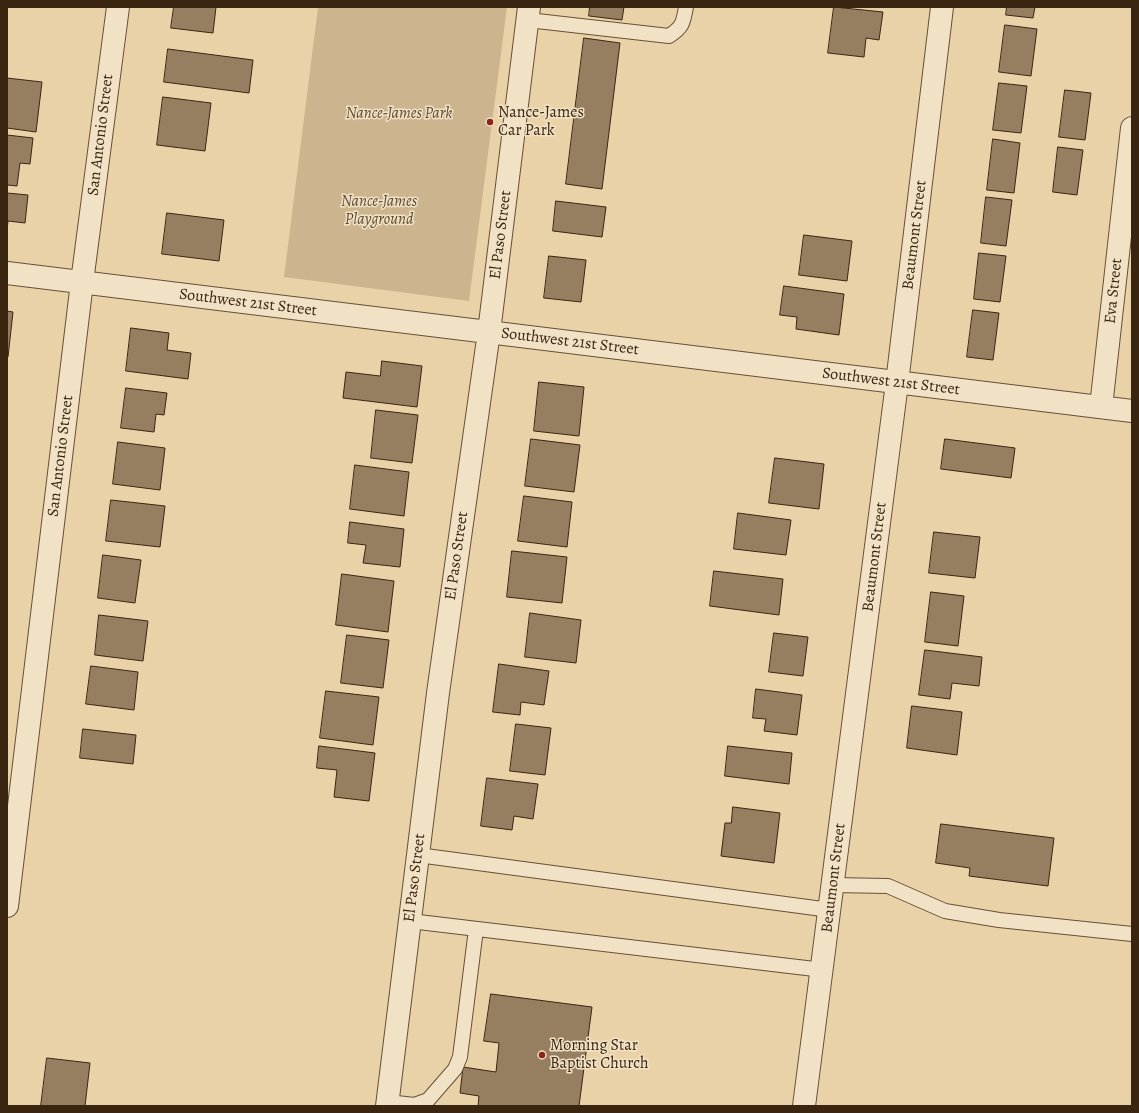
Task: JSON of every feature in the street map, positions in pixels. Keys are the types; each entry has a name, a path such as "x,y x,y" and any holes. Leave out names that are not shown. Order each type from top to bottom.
{"street":[{"name":"San Antonio Street","path":"7,906 82,282 118,7"},
{"name":"Beaumont Street","path":"804,1106 823,970 897,382 942,7"},
{"name":"El Paso Street","path":"388,1104 438,693 489,332 528,14"},
{"name":"Eva Street","path":"1101,407 1132,128"},
{"name":"Southwest 21st Street","path":"7,273 1132,411"}],"lane":[{"path":"528,14 657,36 669,36 679,30 684,20 686,7"},
{"path":"418,855 830,910"},
{"path":"833,885 888,886 945,911 999,920 1132,934"},
{"path":"410,921 823,970"},
{"path":"388,1104 414,1105 428,1100 455,1069 460,1057 476,929"}],"green space":[{"name":"Nance-James Park","path":"318,7 507,7 469,301 284,277"}],"building":[{"path":"174,7 216,7 213,33 171,28"},
{"path":"590,7 624,7 622,20 589,16"},
{"path":"834,7 883,12 879,40 866,38 864,57 828,53"},
{"path":"1007,7 1035,7 1033,18 1006,15"},
{"path":"1005,25 1037,29 1031,76 999,72"},
{"path":"584,38 620,43 602,189 566,184"},
{"path":"168,49 253,60 249,93 164,82"},
{"path":"7,78 42,82 36,132 7,128"},
{"path":"999,83 1027,86 1021,133 993,130"},
{"path":"1065,90 1091,93 1085,140 1059,137"},
{"path":"163,97 211,103 205,151 157,145"},
{"path":"7,135 33,138 30,164 20,163 17,186 7,185"},
{"path":"993,139 1020,143 1014,193 987,190"},
{"path":"1058,147 1083,150 1077,195 1053,192"},
{"path":"7,193 28,195 25,223 8,221 7,230"},
{"path":"986,197 1012,200 1006,246 981,243"},
{"path":"556,201 606,207 602,237 553,231"},
{"path":"167,213 224,220 219,261 162,254"},
{"path":"804,235 852,241 847,281 799,275"},
{"path":"979,253 1006,256 1000,302 974,299"},
{"path":"549,256 586,260 581,302 544,298"},
{"path":"784,286 844,294 839,335 796,329 797,317 780,315"},
{"path":"973,310 999,313 993,360 967,357"},
{"path":"7,311 13,312 8,357 7,357"},
{"path":"131,328 169,333 167,350 191,353 188,379 126,371"},
{"path":"382,361 422,366 417,407 343,398 346,372 380,376"},
{"path":"539,382 584,387 579,436 534,431"},
{"path":"126,388 167,393 164,415 156,414 154,432 121,428"},
{"path":"376,410 418,415 412,463 371,458"},
{"path":"531,439 580,445 574,492 525,486"},
{"path":"945,439 1015,448 1011,478 941,469"},
{"path":"118,442 165,448 160,490 113,484"},
{"path":"775,458 824,464 819,509 769,503"},
{"path":"355,465 409,472 404,516 350,509"},
{"path":"524,496 572,502 567,547 518,541"},
{"path":"111,500 165,506 160,547 106,541"},
{"path":"738,513 791,520 786,555 734,549"},
{"path":"350,522 404,529 400,567 363,563 366,545 348,543"},
{"path":"934,532 980,537 975,578 929,573"},
{"path":"512,551 567,557 562,603 507,597"},
{"path":"103,555 141,560 135,603 98,598"},
{"path":"714,571 783,579 779,615 710,606"},
{"path":"342,574 394,581 388,632 336,625"},
{"path":"931,592 964,596 958,646 925,642"},
{"path":"530,613 581,620 576,663 525,657"},
{"path":"99,615 148,621 143,661 95,655"},
{"path":"774,633 808,637 803,676 769,672"},
{"path":"347,635 389,640 383,688 341,683"},
{"path":"925,650 982,657 979,686 952,683 950,699 919,695"},
{"path":"499,664 549,671 544,705 521,702 520,715 493,712"},
{"path":"91,666 138,672 134,710 86,704"},
{"path":"756,689 802,695 797,735 764,731 766,719 753,718"},
{"path":"326,691 379,697 373,745 320,738"},
{"path":"912,706 962,712 957,755 907,748"},
{"path":"516,724 551,728 545,775 510,771"},
{"path":"83,729 136,735 133,764 80,758"},
{"path":"319,746 375,753 369,801 334,797 337,770 317,768"},
{"path":"728,746 792,753 789,784 725,776"},
{"path":"487,778 538,784 533,819 514,816 512,830 481,826"},
{"path":"733,807 780,813 774,863 721,856 725,823 731,823"},
{"path":"941,824 1054,838 1048,886 969,876 970,868 936,863"},
{"name":"Morning Star Baptist Church","path":"491,994 592,1007 579,1106 478,1106 479,1096 460,1093 463,1067 496,1072 499,1043 484,1041"},
{"path":"47,1058 90,1063 85,1106 41,1106"}],"place":[{"name":"Nance-James Car Park","path":"490,122"},
{"name":"Morning Star Baptist Church","path":"542,1055"}],"park label":[{"name":"Nance-James Playground","path":"379,211"}]}
